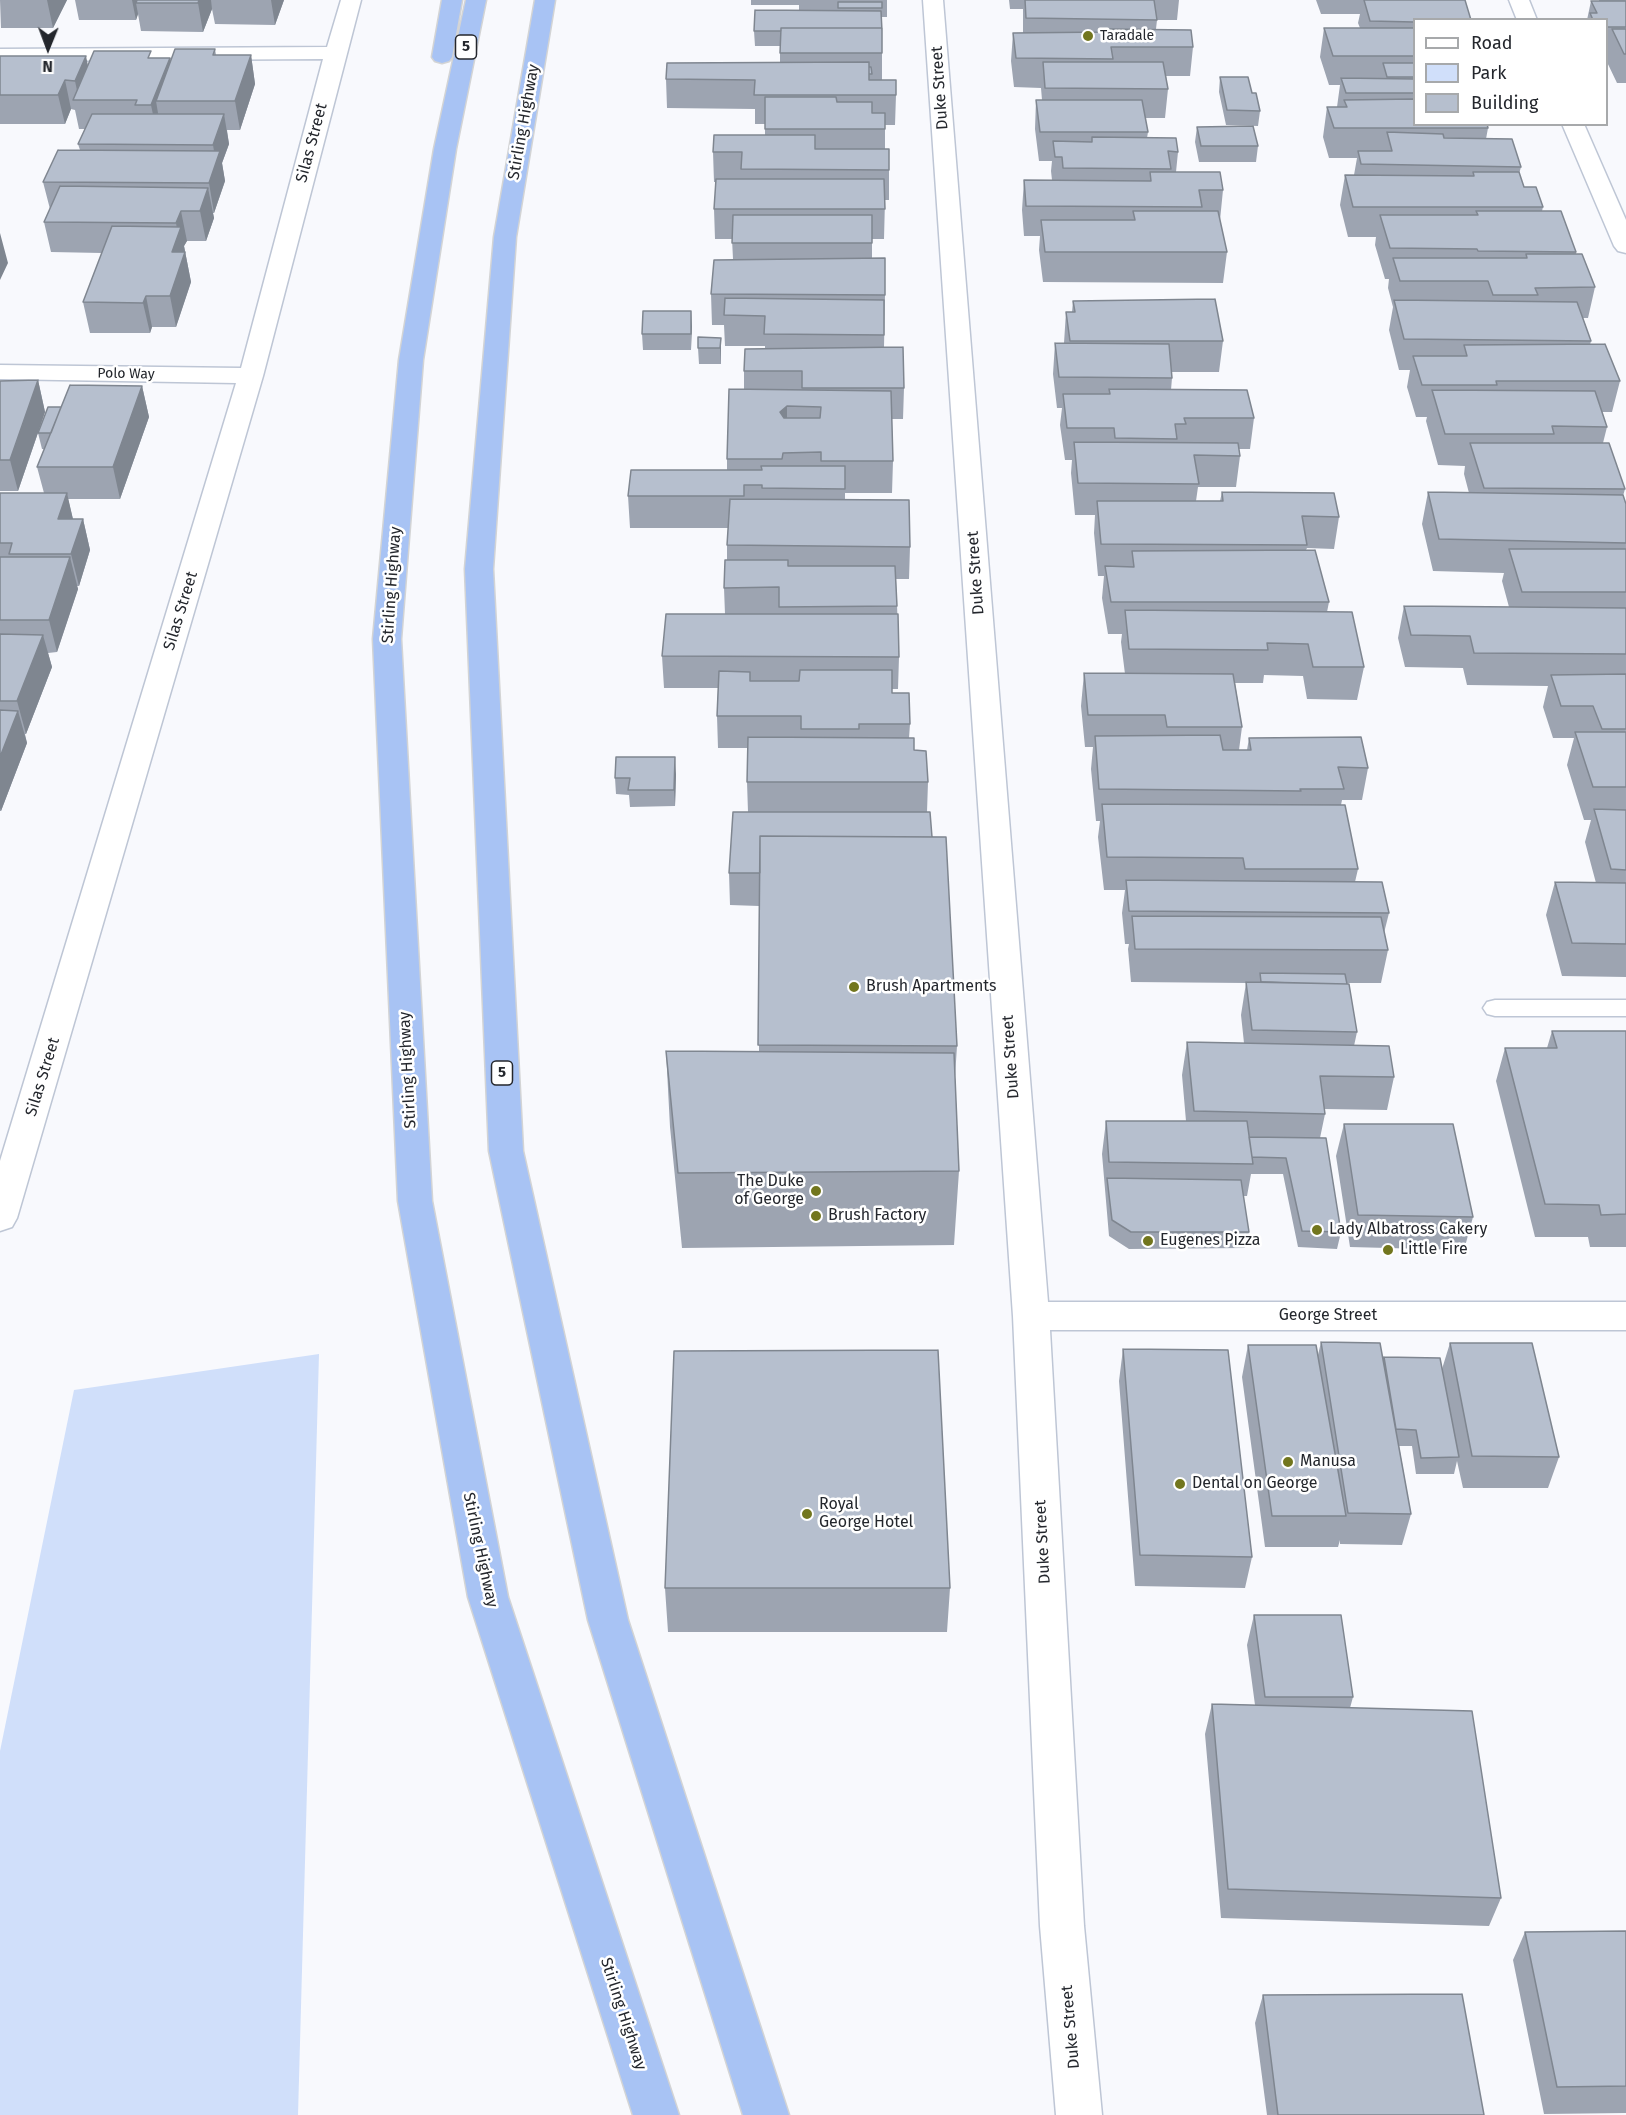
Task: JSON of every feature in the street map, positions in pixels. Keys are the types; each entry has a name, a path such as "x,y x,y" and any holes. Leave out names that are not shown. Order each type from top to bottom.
{"highway":[{"path":"438,78 452,0"},
{"name":"Stirling Highway","path":"476,0 445,148 411,360 387,639 415,1201 488,1597 656,2115"},
{"name":"Stirling Highway","path":"545,0 505,237 479,569 506,1151 608,1620 766,2115"},
{"path":"434,100 432,111 445,148"}],"street":[{"name":"Silas Street","path":"0,1218 251,376 335,53 351,0"},
{"name":"Duke Street","path":"933,0 1031,1316 1062,1926 1079,2115"},
{"path":"1519,0 1526,18"},
{"path":"0,55 335,53"},
{"path":"1574,126 1626,246"},
{"name":"Polo Way","path":"0,372 251,376"},
{"name":"George Street","path":"1031,1316 1626,1316"}],"lane":[{"path":"1495,1008 1626,1008"}],"green space":[{"path":"319,1354 298,2115 0,2115 0,1751 74,1390"}],"building":[{"path":"137,0 199,0 198,3 136,3"},
{"path":"1025,0 1154,0 1157,20 1026,18"},
{"path":"1364,0 1465,0 1470,18 1413,18 1413,22 1370,21"},
{"path":"1591,1 1626,1 1626,27 1608,27 1608,18 1592,18 1590,13 1597,13"},
{"path":"838,2 882,2 882,8 838,8"},
{"path":"755,10 881,11 882,28 781,28 781,31 754,31"},
{"path":"781,28 882,28 882,53 780,53"},
{"path":"1324,28 1413,28 1413,56 1333,56"},
{"path":"1104,29 1191,30 1193,47 1111,47 1113,59 1016,58 1013,33 1106,32"},
{"path":"1612,29 1626,29 1626,54 1624,54"},
{"path":"175,49 215,49 213,55 251,55 235,101 156,101"},
{"path":"94,51 151,51 148,58 170,58 151,105 135,105 137,100 73,100"},
{"path":"0,56 86,56 75,81 65,80 58,95 0,95"},
{"path":"869,62 869,80 896,80 896,95 754,95 755,80 666,79 667,63"},
{"path":"1043,62 1163,62 1168,89 1045,88"},
{"path":"1383,63 1413,63 1413,77 1387,77"},
{"path":"1220,77 1248,77 1252,93 1256,93 1260,111 1227,110"},
{"path":"1341,78 1413,79 1413,93 1346,93"},
{"path":"765,97 836,97 837,102 872,102 872,113 885,113 885,129 765,129"},
{"path":"1413,99 1413,126 1488,126 1488,128 1334,128 1327,107 1347,107 1344,100"},
{"path":"1036,100 1142,100 1148,132 1040,132"},
{"path":"92,114 224,114 213,145 78,144"},
{"path":"1253,126 1258,146 1201,146 1197,127"},
{"path":"1387,132 1443,134 1444,138 1512,139 1521,167 1361,164 1358,151 1392,151"},
{"path":"714,135 815,135 815,149 889,149 889,170 741,169 742,152 713,152"},
{"path":"1092,137 1176,138 1178,152 1168,151 1171,169 1063,168 1062,157 1055,157 1053,141 1092,142"},
{"path":"58,150 220,151 209,183 43,182"},
{"path":"1150,172 1220,172 1223,190 1199,190 1202,207 1026,206 1024,180 1151,181"},
{"path":"1473,172 1519,172 1524,187 1536,187 1543,207 1353,207 1345,175 1474,176"},
{"path":"716,179 884,179 885,209 714,209"},
{"path":"60,186 208,188 200,211 181,211 176,223 44,222"},
{"path":"1133,211 1218,211 1227,252 1045,252 1041,220 1135,220"},
{"path":"1476,211 1561,211 1576,252 1390,248 1380,215 1478,215"},
{"path":"733,215 872,215 872,243 732,243"},
{"path":"112,226 181,227 172,252 185,252 170,296 146,296 143,303 83,302"},
{"path":"1526,254 1582,254 1595,287 1535,288 1538,295 1493,295 1488,281 1400,281 1393,258 1527,258"},
{"path":"885,258 885,295 711,294 714,260"},
{"path":"725,298 884,300 884,335 764,334 765,316 724,315"},
{"path":"1215,299 1223,341 1070,341 1066,312 1075,312 1073,301"},
{"path":"1394,300 1577,302 1591,341 1404,339"},
{"path":"643,311 691,311 691,334 642,334"},
{"path":"698,337 721,338 720,348 698,348"},
{"path":"1055,343 1169,344 1172,378 1059,377"},
{"path":"1605,344 1620,381 1496,381 1497,385 1422,385 1413,356 1467,356 1464,345"},
{"path":"903,347 904,388 802,388 802,371 744,371 745,349"},
{"path":"38,380 10,460 0,460 0,381"},
{"path":"70,385 142,386 113,467 37,467"},
{"path":"729,389 891,391 893,461 821,461 821,452 783,453 782,459 727,459","holes":["787,406 821,407 820,418 784,418 780,412"]},
{"path":"1109,389 1247,390 1254,418 1184,418 1186,424 1175,424 1177,439 1115,438 1114,428 1067,428 1063,394 1110,394"},
{"path":"1432,390 1595,391 1607,427 1552,426 1554,434 1445,434"},
{"path":"48,407 61,407 51,433 38,433"},
{"path":"1074,442 1238,443 1240,456 1194,455 1199,484 1078,483"},
{"path":"1470,443 1609,443 1625,489 1484,488"},
{"path":"761,466 845,466 845,489 762,488 762,485 744,485 744,496 628,496 631,470 762,470"},
{"path":"1222,492 1334,493 1339,517 1302,516 1307,545 1101,544 1097,501 1223,501"},
{"path":"1428,492 1623,495 1626,504 1626,543 1439,539"},
{"path":"0,493 67,493 58,519 83,519 71,554 9,554 12,543 0,543"},
{"path":"730,499 909,500 910,547 727,545"},
{"path":"1509,549 1626,549 1626,592 1522,592"},
{"path":"1315,550 1329,602 1111,602 1105,566 1134,567 1132,551"},
{"path":"0,557 70,557 49,620 0,620"},
{"path":"725,560 788,560 788,566 895,566 897,606 779,607 779,587 724,588"},
{"path":"1404,606 1626,608 1626,654 1474,653 1470,636 1411,635"},
{"path":"1125,610 1352,612 1364,667 1313,667 1308,644 1267,643 1268,650 1129,649"},
{"path":"666,614 898,614 899,657 662,656"},
{"path":"0,634 43,635 17,701 0,701"},
{"path":"800,670 892,670 892,693 909,693 910,724 859,724 859,729 801,729 801,716 717,716 719,671 750,672 750,681 799,681"},
{"path":"1084,673 1233,674 1242,727 1167,727 1165,715 1088,715"},
{"path":"1626,674 1626,729 1602,729 1593,706 1561,706 1551,675"},
{"path":"0,710 18,711 0,757"},
{"path":"1575,732 1626,732 1626,787 1593,787"},
{"path":"1220,735 1223,750 1251,750 1249,738 1361,737 1368,768 1338,767 1344,789 1300,789 1301,791 1099,789 1095,736"},
{"path":"748,737 914,738 914,750 926,751 928,782 747,782"},
{"path":"616,757 675,757 674,790 628,790 630,778 615,778"},
{"path":"1102,804 1345,805 1358,869 1245,869 1243,858 1107,857"},
{"path":"1594,809 1626,810 1626,870 1611,869"},
{"path":"733,812 930,812 932,837 760,836 760,873 729,873"},
{"name":"Brush Apartments","path":"760,836 946,837 957,1046 758,1045"},
{"path":"1126,880 1382,882 1389,913 1129,911"},
{"path":"1555,882 1626,883 1626,944 1572,943"},
{"path":"1132,916 1381,917 1388,950 1135,949"},
{"path":"1260,973 1345,974 1347,984 1261,982"},
{"path":"1246,982 1349,984 1357,1032 1252,1030"},
{"path":"1552,1031 1626,1031 1626,1214 1601,1215 1599,1205 1545,1204 1505,1048 1557,1048"},
{"path":"1187,1042 1389,1046 1394,1077 1320,1076 1325,1114 1194,1111"},
{"path":"666,1051 954,1053 959,1171 678,1173"},
{"path":"1106,1121 1247,1121 1253,1164 1109,1162"},
{"path":"1344,1124 1453,1124 1473,1217 1358,1215"},
{"path":"1249,1137 1326,1138 1341,1232 1302,1231 1286,1158 1252,1157"},
{"path":"1107,1178 1241,1180 1249,1232 1131,1232 1112,1220"},
{"path":"1321,1342 1380,1343 1411,1514 1348,1513"},
{"path":"1450,1343 1532,1343 1559,1457 1472,1456"},
{"name":"Manusa","path":"1248,1345 1316,1345 1346,1516 1272,1516"},
{"name":"Dental on George","path":"1123,1349 1228,1350 1252,1557 1140,1555"},
{"name":"Royal George Hotel","path":"938,1350 950,1588 665,1588 674,1351"},
{"path":"1384,1357 1440,1358 1459,1457 1421,1458 1416,1430 1396,1429"},
{"path":"1254,1615 1341,1615 1353,1697 1265,1697"},
{"path":"1212,1704 1472,1711 1501,1898 1228,1889"},
{"path":"1626,1931 1626,2086 1557,2087 1525,1932"},
{"path":"1462,1994 1484,2115 1278,2115 1263,1995"}],"place":[{"name":"Taradale","path":"1088,36"},
{"name":"Brush Apartments","path":"854,987"},
{"name":"The Duke of George","path":"816,1191"},
{"name":"Brush Factory","path":"816,1216"},
{"name":"Lady Albatross Cakery","path":"1317,1230"},
{"name":"Eugenes Pizza","path":"1148,1241"},
{"name":"Little Fire","path":"1388,1250"},
{"name":"Manusa","path":"1288,1462"},
{"name":"Dental on George","path":"1180,1484"},
{"name":"Royal George Hotel","path":"807,1514"}]}
